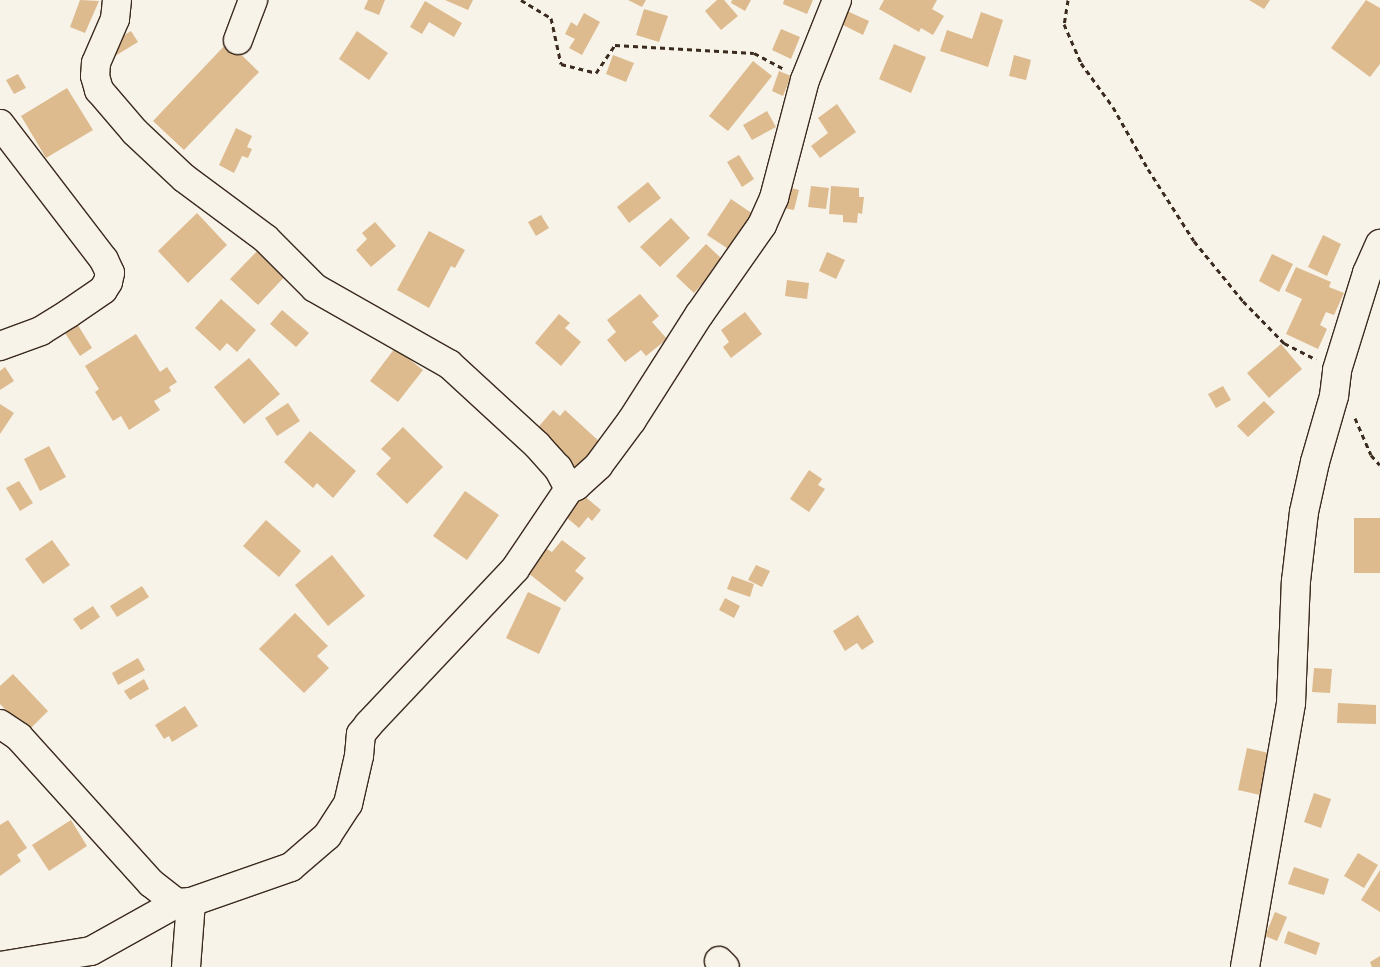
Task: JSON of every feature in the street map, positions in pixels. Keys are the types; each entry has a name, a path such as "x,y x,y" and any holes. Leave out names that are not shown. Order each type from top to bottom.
{"street":[{"path":"117,0 115,19 96,63 95,76 99,90 135,132 184,178 266,239 315,288 449,364 537,445 558,468 569,489"},
{"path":"238,40 253,0"},
{"path":"0,966 91,951 184,902 291,867 327,836 348,804 359,756 361,734 515,569 569,489 576,486 598,466 632,420 698,315 762,225 774,198 805,80 837,0"},
{"path":"0,124 104,260 110,273 108,282 103,290 68,314 41,331 0,346"},
{"path":"1244,967 1291,703 1296,581 1304,512 1336,383 1367,274 1380,244"},
{"path":"0,724 19,737 145,876 184,902"},
{"path":"184,902 186,967"}],"path":[{"path":"521,0 551,18 561,64 596,73 615,45 754,53 805,80"},
{"path":"1068,0 1064,24 1081,63 1113,107 1148,169 1194,241 1243,301 1284,343 1336,383 1352,411 1370,455 1380,465"}],"building":[{"path":"80,0 99,1 85,33 70,27"},
{"path":"368,0 385,0 379,15 364,9"},
{"path":"445,0 473,0 468,10"},
{"path":"628,0 646,0 642,7"},
{"path":"717,0 724,0 738,16 721,30 705,11"},
{"path":"732,0 751,0 745,11 731,3"},
{"path":"784,0 813,0 807,14 783,4"},
{"path":"884,0 937,0 932,9 944,16 933,35 921,28 919,32 879,9"},
{"path":"1249,0 1270,0 1264,9"},
{"path":"1366,0 1380,8 1380,64 1370,77 1331,48"},
{"path":"425,1 462,23 454,37 429,22 422,34 410,27"},
{"path":"644,9 668,16 659,42 636,35"},
{"path":"847,11 869,21 863,35 841,24"},
{"path":"981,12 1003,20 988,67 940,51 947,30 972,39"},
{"path":"584,13 600,22 582,55 569,48 575,39 565,34 571,22 577,26"},
{"path":"781,29 800,37 791,59 772,50"},
{"path":"131,31 138,42 115,56 108,45"},
{"path":"357,31 388,53 369,80 339,59"},
{"path":"228,42 259,72 184,150 153,121"},
{"path":"894,44 926,57 911,93 879,79"},
{"path":"613,55 634,63 626,82 606,74"},
{"path":"1014,55 1031,60 1026,80 1009,76"},
{"path":"753,61 772,76 728,131 709,116"},
{"path":"779,71 791,76 783,96 772,91"},
{"path":"18,74 26,88 14,94 6,80"},
{"path":"67,88 93,130 46,158 21,116"},
{"path":"837,104 856,132 820,158 811,146 828,133 818,118"},
{"path":"767,111 776,127 752,140 743,125"},
{"path":"236,128 252,136 247,147 252,149 248,158 242,156 234,173 219,165"},
{"path":"739,155 754,179 742,187 727,162"},
{"path":"648,182 661,198 629,223 617,207"},
{"path":"811,186 829,188 826,209 808,207"},
{"path":"831,186 859,188 859,197 864,197 862,214 858,213 857,223 843,222 843,215 829,214"},
{"path":"788,187 799,190 794,210 783,208"},
{"path":"731,199 753,214 730,250 707,235"},
{"path":"197,213 227,245 188,283 158,251"},
{"path":"541,215 549,228 536,236 528,222"},
{"path":"671,218 690,238 660,267 640,247"},
{"path":"375,222 396,246 371,267 356,250 367,239 362,233"},
{"path":"429,231 465,250 455,268 451,266 429,308 397,290"},
{"path":"1323,235 1341,244 1327,276 1308,267"},
{"path":"706,244 722,259 712,269 719,275 706,289 701,285 694,293 676,276"},
{"path":"261,247 288,273 258,305 230,279"},
{"path":"827,252 845,260 836,279 819,271"},
{"path":"1272,254 1293,264 1279,292 1259,281"},
{"path":"1296,267 1331,282 1329,287 1344,293 1334,315 1326,312 1320,325 1327,329 1318,349 1286,334 1302,299 1285,291"},
{"path":"787,280 809,283 807,299 785,296"},
{"path":"640,294 659,316 652,322 667,339 646,356 641,350 625,362 607,340 616,332 607,320"},
{"path":"221,299 256,330 237,352 227,343 220,351 195,328"},
{"path":"282,310 309,333 296,347 270,324"},
{"path":"745,312 762,334 731,358 723,347 729,342 721,330"},
{"path":"559,314 570,323 565,328 581,342 561,366 535,343"},
{"path":"76,322 92,348 80,356 63,330"},
{"path":"136,334 160,372 167,367 177,382 169,387 171,391 154,401 160,410 129,430 121,416 113,421 95,392 99,389 85,366"},
{"path":"1281,344 1302,369 1269,398 1247,373"},
{"path":"395,348 423,370 398,402 370,381"},
{"path":"249,358 280,394 244,424 214,387"},
{"path":"5,367 14,381 0,390 0,371"},
{"path":"1223,386 1231,400 1216,408 1208,394"},
{"path":"1264,401 1275,412 1248,437 1237,426"},
{"path":"288,403 300,421 277,436 265,418"},
{"path":"0,404 14,413 0,434"},
{"path":"553,410 560,416 565,410 601,443 577,470 534,432"},
{"path":"403,427 443,467 407,504 376,474 391,458 381,449"},
{"path":"310,431 356,471 333,498 317,483 313,488 284,462"},
{"path":"49,446 66,477 40,491 24,459"},
{"path":"809,470 822,479 818,485 825,489 809,512 790,499"},
{"path":"19,481 33,503 20,511 6,488"},
{"path":"465,491 499,515 467,560 433,536"},
{"path":"583,495 601,510 592,521 588,517 579,528 566,517"},
{"path":"1354,518 1380,518 1380,573 1354,573"},
{"path":"266,520 301,551 279,577 243,546"},
{"path":"52,540 70,565 43,584 25,559"},
{"path":"562,540 586,558 575,571 584,578 565,602 528,573 547,549 552,552"},
{"path":"332,555 365,596 328,626 295,585"},
{"path":"756,565 770,571 762,587 748,580"},
{"path":"732,576 754,584 750,597 727,589"},
{"path":"142,586 149,597 117,617 110,606"},
{"path":"528,592 561,608 539,654 506,638"},
{"path":"725,598 740,606 734,618 719,610"},
{"path":"93,606 100,617 81,630 73,619"},
{"path":"295,613 328,646 317,656 329,668 304,693 259,649"},
{"path":"858,615 874,642 862,650 857,643 845,651 833,631"},
{"path":"138,658 145,670 118,685 112,673"},
{"path":"1314,668 1332,669 1330,693 1312,692"},
{"path":"13,674 48,711 27,732 0,704 0,686"},
{"path":"144,679 149,689 130,700 124,691"},
{"path":"1338,703 1376,705 1376,724 1337,723"},
{"path":"185,706 198,726 172,742 169,736 164,739 155,725"},
{"path":"1247,748 1269,753 1260,795 1238,790"},
{"path":"1314,793 1331,799 1321,828 1304,822"},
{"path":"8,820 27,848 17,855 21,861 0,876 0,825"},
{"path":"71,820 87,846 49,871 32,845"},
{"path":"1358,853 1378,865 1364,888 1344,876"},
{"path":"1294,867 1329,879 1324,895 1288,884"},
{"path":"1380,870 1380,912 1361,900"},
{"path":"1275,912 1287,917 1277,941 1265,936"},
{"path":"1288,931 1320,943 1316,955 1284,943"},
{"path":"1380,956 1380,967 1372,967 1370,962"}]}
